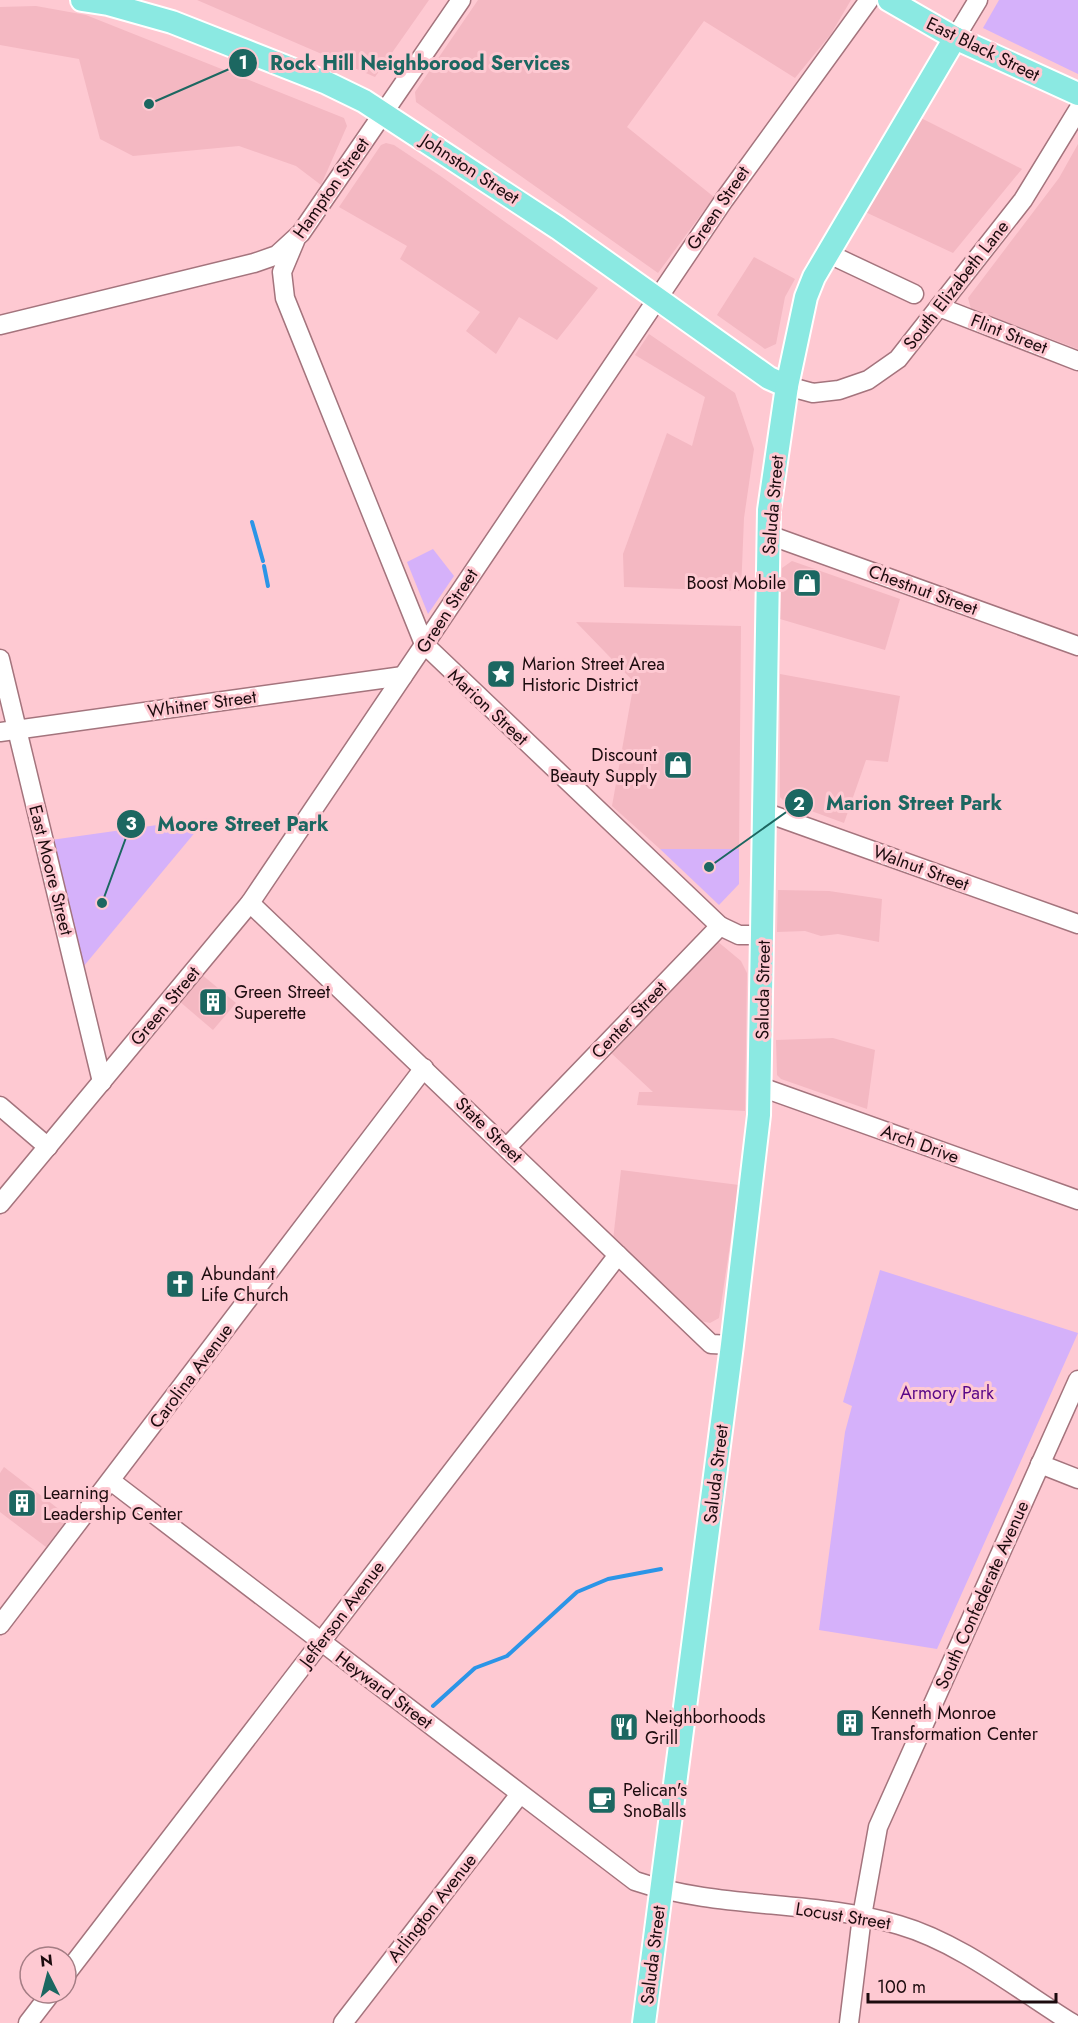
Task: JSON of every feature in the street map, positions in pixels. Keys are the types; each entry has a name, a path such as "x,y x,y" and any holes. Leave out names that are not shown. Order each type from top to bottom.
{"main road":[{"path":"82,0 108,4 172,22"},
{"path":"153,0 172,22"},
{"name":"East Black Street","path":"889,0 955,38 1078,94"},
{"name":"Johnston Street","path":"172,22 327,83 383,112 488,180 769,378 787,386"},
{"name":"Saluda Street","path":"644,2023 732,1345 761,1088 769,535 770,510 787,386 806,297 827,253 955,38"}],"street":[{"name":"Johnston Street","path":"126,0 172,22"},
{"name":"Hampton Street","path":"0,325 254,263 277,255 295,241 461,0"},
{"name":"Green Street","path":"0,1204 250,903 657,298 783,115 869,0"},
{"name":"Saluda Street","path":"955,38 978,0"},
{"name":"South Elizabeth Lane","path":"787,386 813,393 827,392 868,380 898,359 1023,200 1078,110"},
{"name":"Marion Street","path":"295,241 282,272 285,298 424,644 720,926"},
{"path":"827,253 914,294"},
{"name":"Marion Street","path":"254,263 269,271 277,290 285,298"},
{"name":"Flint Street","path":"939,307 1078,361"},
{"name":"Chestnut Street","path":"769,535 1078,646"},
{"name":"East Moore Street","path":"0,659 9,731 102,1082"},
{"name":"Whitner Street","path":"9,731 403,676"},
{"name":"Walnut Street","path":"764,812 1078,924"},
{"name":"State Street","path":"250,903 711,1344 732,1345"},
{"path":"720,926 739,935 764,935"},
{"name":"Center Street","path":"507,1147 720,926"},
{"name":"Carolina Avenue","path":"0,1625 424,1068"},
{"name":"Arch Drive","path":"761,1088 1078,1200"},
{"path":"0,1106 48,1147"},
{"name":"Jefferson Avenue","path":"78,1958 618,1255"},
{"name":"South Confederate Avenue","path":"849,2023 862,1916 878,1827 1078,1380"},
{"path":"1040,1464 1078,1479"},
{"name":"Heyward Street","path":"111,1481 635,1881 661,1890"},
{"name":"Arlington Avenue","path":"343,2023 520,1794"},
{"name":"Locust Street","path":"661,1890 862,1916 899,1925 950,1946 1072,2023"},
{"path":"28,2023 42,2005"}],"shaded area":[{"path":"197,0 429,0 375,77"},
{"path":"478,0 851,0 831,34 795,78 704,21 627,127 714,197 658,273 416,102 415,92"},
{"path":"36,6 86,15 344,118 347,126 321,185 296,166 239,146 133,156 100,139 79,59 0,45 0,7"},
{"path":"921,118 1022,169 953,253 861,210"},
{"path":"386,143 394,145 442,177 598,288 557,340 519,317 496,354 466,331 480,312 400,259 407,246 339,207 381,145"},
{"path":"1078,144 1078,349 971,309 968,298 1059,178"},
{"path":"754,257 795,279 785,297 776,344 765,349 717,315"},
{"path":"649,334 735,393 754,449 744,518 741,591 624,587 623,554 667,433 692,446 705,397 635,355"},
{"path":"792,561 900,599 885,650 780,619 782,568"},
{"path":"576,622 741,626 739,849 660,849 612,806 634,682"},
{"path":"780,674 900,696 888,762 866,760 844,823 784,801 780,797"},
{"path":"778,890 829,891 882,899 879,942 838,934 821,936 805,931 777,932"},
{"path":"717,941 741,961 747,973 745,1111 637,1105 639,1092 653,1092 610,1052"},
{"path":"201,974 236,1003 213,1030 179,1001"},
{"path":"833,1038 875,1050 867,1109 781,1079 777,1075 776,1040"},
{"path":"621,1170 739,1185 719,1318 710,1323 696,1320 613,1240"},
{"path":"4,1467 69,1517 46,1547 0,1512 0,1473"}],"green space":[{"path":"999,0 1078,0 1078,74 983,28"},
{"path":"433,549 454,576 428,614 407,562"},
{"path":"207,818 83,967 51,840"},
{"path":"660,849 739,849 739,884 719,905"},
{"name":"Armory Park","path":"880,1270 1078,1333 937,1649 819,1630 845,1432 852,1406 843,1402"}],"waterway":[{"path":"252,522 263,561"},
{"path":"264,566 268,586"},
{"path":"433,1706 475,1668 507,1656 577,1592 608,1579 661,1569"}],"place":[{"name":"Rock Hill Neighborood Services","path":"149,104"},
{"name":"Boost Mobile","path":"807,583"},
{"name":"Marion Street Area Historic District","path":"501,674"},
{"name":"Discount Beauty Supply","path":"678,765"},
{"name":"Marion Street Park","path":"709,867"},
{"name":"Moore Street Park","path":"102,903"},
{"name":"Green Street Superette","path":"213,1002"},
{"name":"Abundant Life Church","path":"180,1284"},
{"name":"Learning Leadership Center","path":"22,1503"},
{"name":"Kenneth Monroe Transformation Center","path":"850,1723"},
{"name":"Neighborhoods Grill","path":"624,1727"},
{"name":"Pelican's SnoBalls","path":"602,1800"}]}
